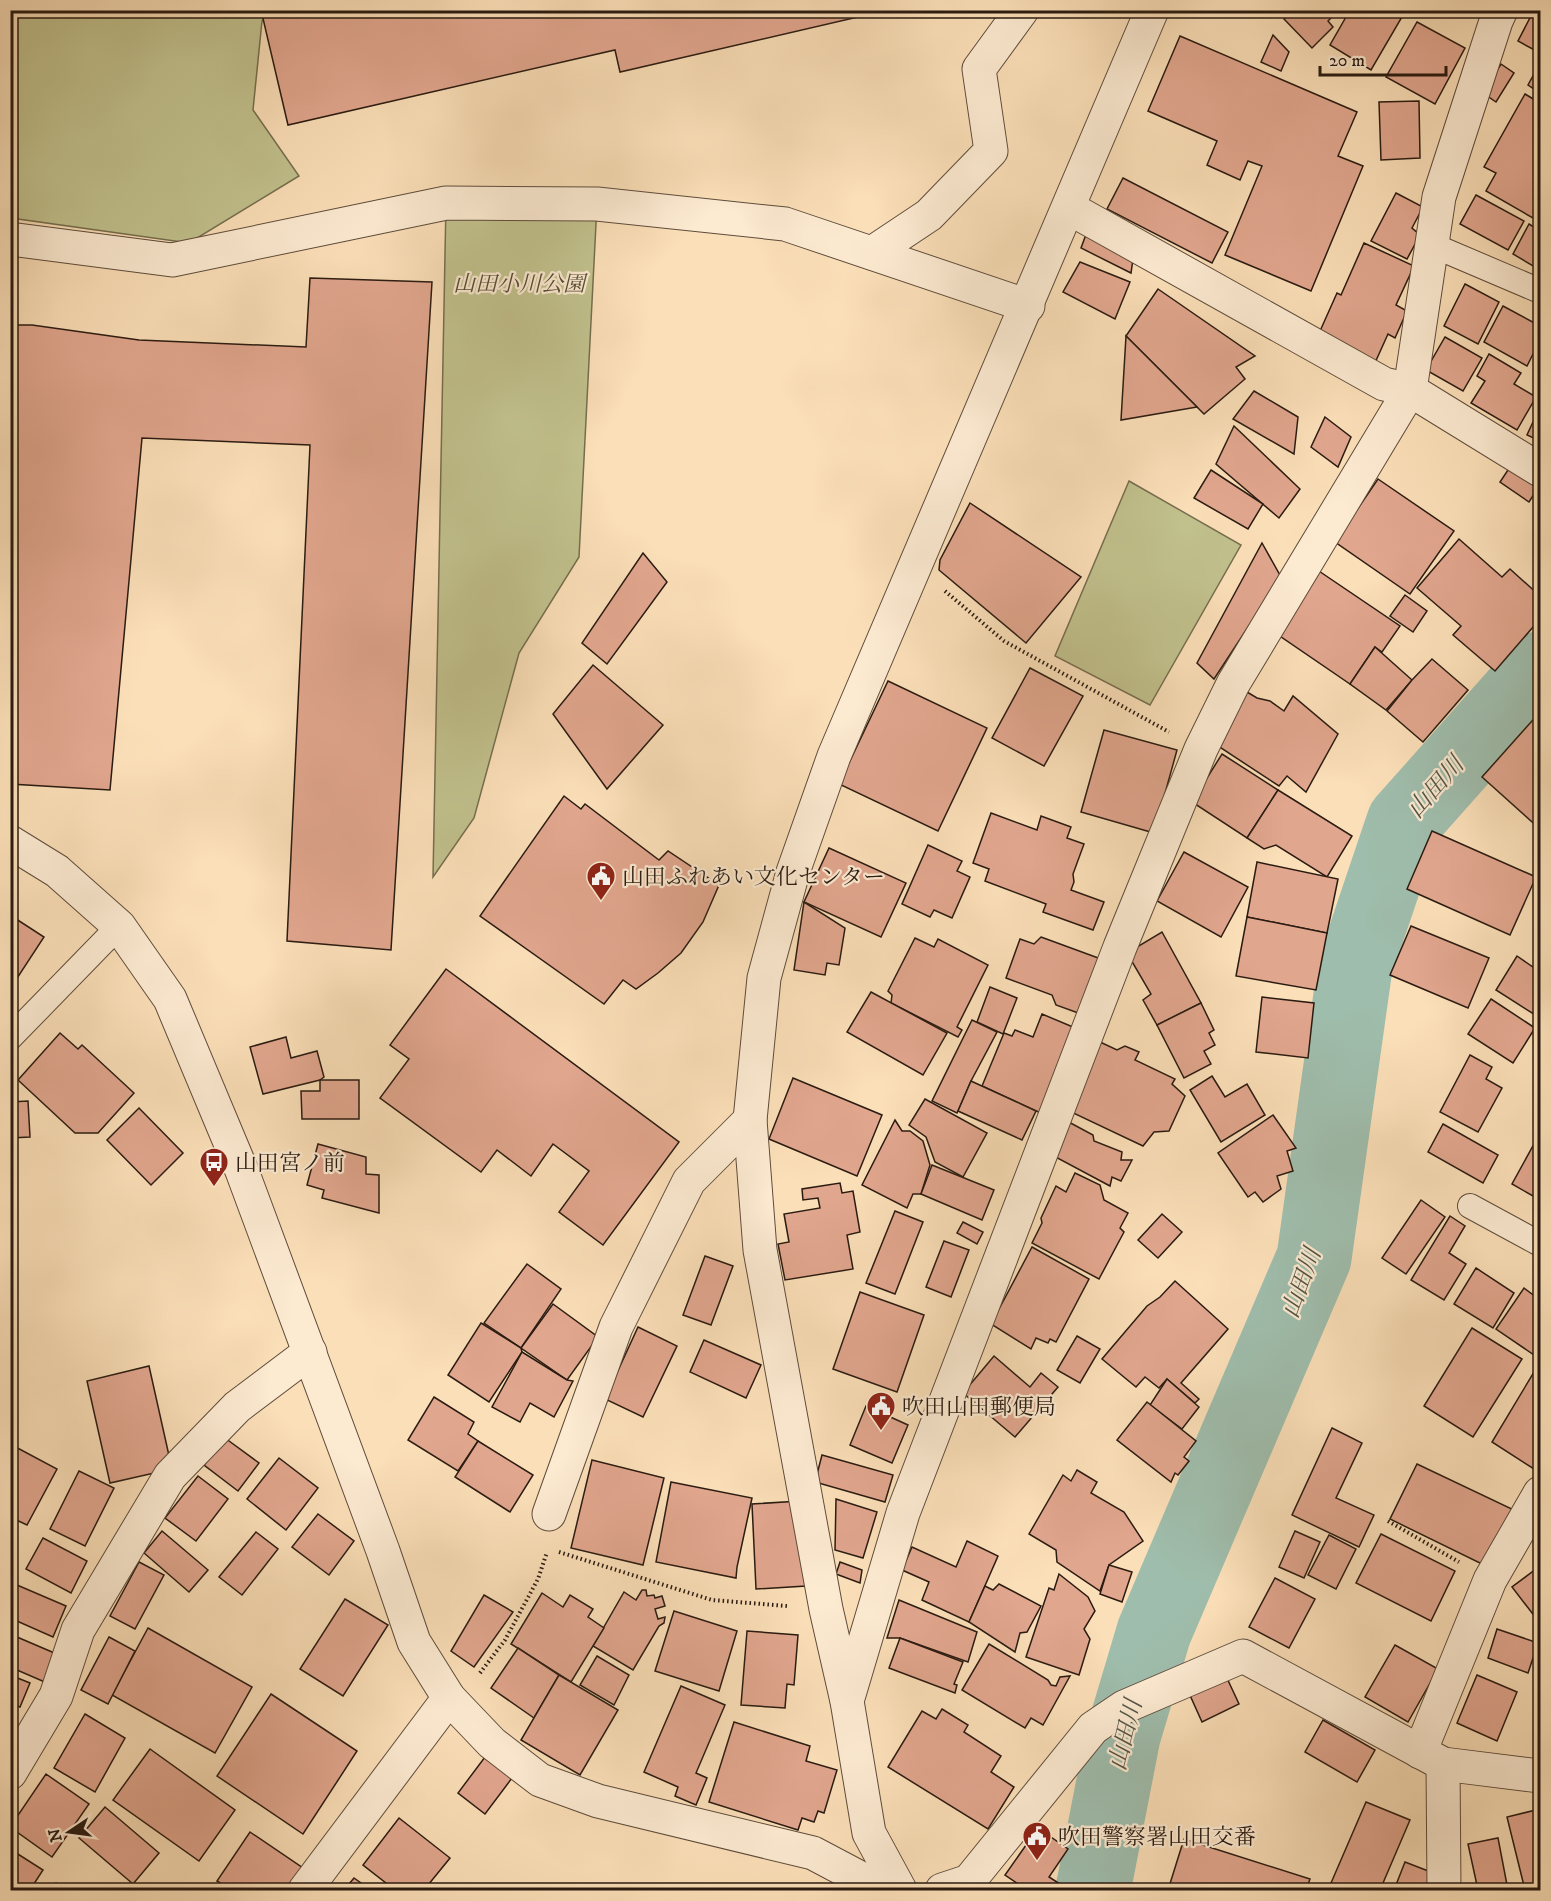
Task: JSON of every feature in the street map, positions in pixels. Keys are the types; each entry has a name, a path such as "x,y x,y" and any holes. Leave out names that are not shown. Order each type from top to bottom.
{"street":[{"path":"872,253 928,215 991,151 979,69 1022,10"},
{"path":"900,1890 868,1833 847,1701 826,1610 760,1250 750,1120 764,978 793,872 834,756 1028,306 1152,10"},
{"path":"847,1701 903,1513 1120,947 1201,749 1233,684 1410,390 1439,196 1501,10"},
{"path":"10,239 172,260 446,203 597,204 785,224 1028,306"},
{"path":"1069,208 1384,384 1410,390 1540,470"},
{"path":"10,842 57,871 119,926 170,999 242,1171 383,1551 414,1642 449,1698 492,1743 540,1780 598,1801 813,1853 883,1890"},
{"path":"549,1514 616,1326 689,1180 750,1120"},
{"path":"10,1773 56,1696 78,1630 170,1476 237,1407 310,1352"},
{"path":"1444,1890 1431,1758 1490,1580 1540,1492"},
{"path":"942,1890 969,1881 1093,1728 1124,1707 1243,1656 1431,1758 1540,1776"},
{"path":"305,1890 449,1698"}],"lane":[{"path":"1432,245 1540,291"},
{"path":"10,1038 119,926"},
{"path":"1470,1206 1540,1244"}],"path":[{"path":"916,566 1004,641 1201,749"},
{"path":"1388,1521 1490,1580"},
{"path":"449,1698 472,1683 505,1640 538,1579 549,1549 711,1600 826,1610"}],"green space":[{"path":"11,11 270,11 262,21 253,110 299,176 189,243 11,218"},
{"name":"山田小川公園","path":"446,203 597,204 579,557 519,653 474,818 433,877"},
{"path":"1129,481 1241,545 1150,705 1055,656"}],"building":[{"path":"261,10 888,10 620,72 615,50 288,125"},
{"path":"1292,10 1339,10 1328,21 1333,27 1312,48 1284,19"},
{"path":"1350,10 1406,10 1371,70 1330,45"},
{"path":"1534,10 1540,10 1540,53 1518,41"},
{"path":"1417,22 1465,48 1435,104 1386,77"},
{"path":"1273,35 1289,52 1281,71 1261,62"},
{"path":"1180,36 1357,112 1338,156 1363,166 1311,291 1225,255 1262,166 1248,161 1240,180 1207,165 1217,141 1148,111"},
{"path":"1540,63 1540,93 1528,85"},
{"path":"1501,64 1514,73 1496,102 1483,93"},
{"path":"1525,94 1540,103 1540,222 1486,191 1496,173 1484,167"},
{"path":"1419,101 1420,158 1381,160 1379,102"},
{"path":"1123,178 1228,232 1212,263 1107,209"},
{"path":"1396,193 1423,207 1412,228 1420,235 1407,259 1371,241"},
{"path":"1476,195 1524,221 1508,250 1460,224"},
{"path":"1091,221 1134,252 1131,273 1081,248"},
{"path":"1529,224 1540,231 1540,270 1513,254"},
{"path":"1364,243 1414,266 1396,305 1407,311 1395,338 1388,334 1374,365 1316,340 1337,293 1341,295"},
{"path":"1080,262 1130,282 1115,319 1063,292"},
{"path":"310,278 432,282 391,950 287,941 310,445 142,438 110,790 10,784 10,325 32,325 139,340 306,347"},
{"path":"1465,284 1499,302 1478,344 1444,326"},
{"path":"1158,289 1255,356 1236,367 1245,379 1204,414 1126,336"},
{"path":"1503,306 1540,326 1540,340 1527,366 1484,342"},
{"path":"1126,336 1197,407 1121,420"},
{"path":"1445,337 1482,358 1463,391 1426,370"},
{"path":"1489,354 1521,373 1514,384 1536,397 1517,430 1471,403 1485,381 1477,376"},
{"path":"1254,391 1298,417 1294,454 1233,419"},
{"path":"1540,407 1540,441 1527,435"},
{"path":"1325,417 1351,437 1338,467 1311,447"},
{"path":"1234,426 1300,489 1279,518 1216,464"},
{"path":"1514,461 1540,485 1529,502 1500,482"},
{"path":"1211,470 1263,504 1248,529 1194,498"},
{"path":"1378,479 1454,531 1410,594 1335,542"},
{"path":"970,503 1081,577 1026,643 939,570 940,560"},
{"path":"1459,539 1502,577 1510,569 1540,596 1540,619 1495,671 1453,635 1461,626 1417,588"},
{"path":"1262,543 1281,577 1214,679 1197,663"},
{"path":"643,553 667,582 607,664 582,643"},
{"path":"1310,565 1400,626 1382,652 1375,647 1350,684 1268,628"},
{"path":"1405,595 1427,611 1413,632 1390,616"},
{"path":"1375,647 1412,680 1386,710 1350,684"},
{"path":"1432,659 1468,690 1423,742 1387,711"},
{"path":"593,665 663,725 607,789 553,714"},
{"path":"1030,668 1083,696 1044,766 992,738"},
{"path":"888,681 987,728 938,831 839,784"},
{"path":"1242,689 1257,698 1270,701 1284,711 1293,696 1338,734 1306,792 1287,776 1279,786 1215,744"},
{"path":"1540,712 1540,829 1482,777"},
{"path":"1104,730 1177,750 1154,833 1081,812"},
{"path":"1222,754 1278,790 1247,838 1192,802"},
{"path":"1278,790 1352,836 1327,877 1276,845 1264,849 1247,838"},
{"name":"山田ふれあい文化センター","path":"564,796 581,809 585,804 659,860 668,851 719,885 703,922 681,953 636,989 623,980 604,1004 480,916"},
{"path":"991,813 1037,830 1041,816 1071,827 1067,838 1084,844 1073,874 1074,882 1071,890 1104,902 1093,930 1043,912 1046,904 985,881 989,869 973,863"},
{"path":"1432,831 1536,877 1510,935 1407,889"},
{"path":"928,845 962,861 957,871 970,877 952,918 934,910 930,917 902,904"},
{"path":"829,848 906,883 881,937 804,902"},
{"path":"1184,852 1248,887 1221,937 1157,901"},
{"path":"1257,862 1338,879 1327,933 1247,917"},
{"path":"804,902 845,928 839,965 827,963 825,975 794,970"},
{"path":"10,915 44,937 10,989"},
{"path":"1247,917 1327,933 1316,990 1236,976"},
{"path":"1411,926 1489,958 1468,1008 1390,975"},
{"path":"1162,932 1201,1003 1157,1025 1143,1000 1151,994 1127,953"},
{"path":"1041,937 1101,959 1081,1014 1056,1005 1052,995 1006,978 1020,939 1034,944"},
{"path":"915,938 934,947 938,939 988,965 957,1027 962,1030 958,1037 891,1003 892,995 888,991"},
{"path":"1517,956 1540,972 1540,1018 1496,990"},
{"path":"446,969 679,1142 603,1245 559,1212 589,1171 553,1144 531,1176 497,1150 481,1172 380,1098 409,1059 390,1045"},
{"path":"990,987 1017,998 1003,1034 977,1022"},
{"path":"871,992 947,1033 923,1075 847,1032"},
{"path":"1262,997 1314,1003 1308,1058 1256,1052"},
{"path":"1491,999 1535,1028 1513,1063 1468,1034"},
{"path":"1201,1003 1214,1030 1209,1033 1215,1045 1204,1051 1211,1064 1184,1078 1157,1025"},
{"path":"1042,1014 1080,1030 1045,1115 982,1086 1004,1033 1012,1036 1015,1030 1033,1037"},
{"path":"972,1020 997,1032 957,1113 932,1101"},
{"path":"60,1033 78,1049 82,1045 134,1093 98,1133 75,1133 18,1080"},
{"path":"286,1037 291,1058 317,1051 324,1077 320,1080 263,1094 250,1047"},
{"path":"1100,1042 1117,1050 1125,1046 1139,1052 1135,1060 1175,1079 1172,1084 1185,1096 1169,1131 1154,1132 1143,1146 1069,1111"},
{"path":"1470,1055 1492,1067 1486,1079 1502,1088 1478,1132 1440,1112"},
{"path":"1212,1076 1225,1097 1247,1084 1265,1115 1221,1142 1190,1090"},
{"path":"793,1078 882,1115 857,1176 769,1139"},
{"path":"320,1080 359,1080 359,1119 302,1119 301,1091 320,1091"},
{"path":"971,1081 1036,1111 1022,1140 958,1111"},
{"path":"925,1099 987,1133 963,1177 935,1162 926,1137 909,1125"},
{"path":"28,1101 30,1137 10,1138 10,1102"},
{"path":"139,1108 183,1153 151,1185 107,1140"},
{"path":"1273,1115 1296,1148 1287,1151 1293,1171 1277,1176 1281,1189 1263,1202 1255,1192 1248,1197 1218,1153"},
{"path":"895,1120 902,1131 910,1131 923,1141 930,1165 921,1194 913,1194 907,1208 862,1185"},
{"path":"1065,1120 1093,1135 1094,1141 1122,1152 1121,1160 1132,1160 1121,1181 1112,1177 1110,1186 1048,1153"},
{"path":"1443,1124 1498,1155 1483,1183 1428,1152"},
{"path":"1540,1133 1540,1200 1512,1184"},
{"path":"318,1144 366,1157 366,1174 379,1175 379,1213 322,1198 324,1190 307,1185"},
{"path":"932,1165 994,1190 982,1220 921,1194"},
{"path":"1075,1173 1100,1185 1104,1200 1128,1213 1120,1228 1124,1232 1099,1279 1032,1243 1056,1186 1066,1192"},
{"path":"840,1183 842,1193 853,1191 860,1232 847,1235 853,1269 785,1280 778,1244 789,1242 784,1214 820,1208 818,1198 803,1200 802,1189"},
{"path":"1421,1200 1445,1217 1406,1274 1382,1258"},
{"path":"895,1211 923,1222 895,1294 866,1283"},
{"path":"1162,1214 1182,1232 1158,1258 1138,1240"},
{"path":"1450,1216 1465,1226 1449,1253 1466,1264 1444,1300 1411,1280"},
{"path":"963,1222 983,1232 977,1244 957,1233"},
{"path":"944,1241 969,1250 951,1297 926,1287"},
{"path":"1032,1247 1089,1279 1056,1342 1050,1339 1048,1343 1036,1338 1031,1349 991,1324"},
{"path":"705,1256 733,1266 711,1325 683,1315"},
{"path":"527,1264 561,1289 521,1348 484,1323"},
{"path":"1476,1268 1514,1293 1493,1328 1454,1304"},
{"path":"1175,1281 1228,1329 1181,1383 1199,1399 1195,1403 1167,1379 1159,1388 1145,1377 1136,1387 1102,1359 1147,1306 1160,1297"},
{"path":"1524,1288 1540,1300 1540,1346 1534,1355 1496,1329"},
{"path":"860,1292 924,1315 897,1392 833,1369"},
{"path":"553,1304 598,1337 567,1380 521,1348"},
{"path":"481,1323 521,1348 522,1352 489,1402 448,1375"},
{"path":"638,1327 677,1346 643,1417 605,1399"},
{"path":"1472,1328 1522,1359 1473,1437 1424,1406"},
{"path":"1077,1336 1100,1349 1080,1383 1057,1370"},
{"path":"704,1340 761,1365 746,1398 690,1372"},
{"path":"522,1352 567,1380 573,1381 554,1417 530,1403 520,1422 492,1407"},
{"path":"994,1356 1030,1387 1041,1373 1058,1387 1015,1437 963,1393"},
{"path":"1540,1362 1540,1459 1534,1469 1492,1442"},
{"path":"149,1366 172,1469 110,1483 87,1381"},
{"path":"1167,1379 1199,1407 1182,1429 1150,1405"},
{"path":"434,1397 474,1422 468,1434 478,1441 458,1471 408,1440"},
{"path":"1147,1402 1196,1441 1184,1457 1189,1461 1178,1475 1175,1473 1171,1482 1117,1440"},
{"path":"866,1406 908,1425 892,1463 850,1445"},
{"path":"1332,1428 1362,1443 1336,1498 1374,1515 1359,1547 1292,1515"},
{"path":"225,1438 259,1463 238,1491 204,1465"},
{"path":"478,1441 533,1475 510,1512 455,1477"},
{"path":"10,1444 57,1469 27,1525 10,1517"},
{"path":"822,1455 893,1475 885,1502 815,1482"},
{"path":"279,1458 318,1488 286,1530 247,1499"},
{"path":"592,1460 664,1478 643,1565 571,1548"},
{"path":"1417,1464 1514,1510 1486,1566 1390,1519"},
{"path":"1077,1470 1097,1482 1091,1493 1124,1512 1143,1541 1109,1565 1100,1591 1057,1562 1056,1550 1029,1534 1063,1475 1071,1481"},
{"path":"79,1471 114,1488 85,1546 50,1529"},
{"path":"198,1476 228,1499 196,1541 165,1518"},
{"path":"671,1482 752,1498 736,1578 656,1562"},
{"path":"836,1499 877,1512 863,1558 835,1550"},
{"path":"800,1501 806,1586 756,1589 752,1504"},
{"path":"318,1514 354,1541 329,1575 292,1547"},
{"path":"162,1531 208,1570 189,1592 144,1553"},
{"path":"1295,1531 1320,1542 1304,1578 1279,1567"},
{"path":"256,1532 278,1549 242,1595 219,1577"},
{"path":"1381,1534 1455,1571 1431,1621 1356,1583"},
{"path":"1329,1535 1356,1549 1336,1589 1308,1575"},
{"path":"43,1538 87,1561 71,1593 26,1569"},
{"path":"967,1541 998,1556 969,1622 922,1600 929,1582 902,1570 912,1547 956,1567"},
{"path":"139,1562 164,1575 135,1629 110,1616"},
{"path":"840,1562 862,1570 860,1583 836,1574"},
{"path":"1109,1565 1132,1572 1122,1602 1100,1594"},
{"path":"1540,1566 1540,1621 1539,1622 1512,1587"},
{"path":"1059,1574 1088,1597 1095,1611 1084,1629 1090,1639 1079,1675 1026,1657 1049,1588 1054,1590"},
{"path":"1275,1578 1315,1599 1289,1648 1249,1627"},
{"path":"10,1582 66,1606 53,1637 10,1618"},
{"path":"999,1584 1041,1606 1027,1632 1020,1633 1015,1652 969,1622 985,1586 993,1590"},
{"path":"642,1590 646,1590 647,1596 654,1595 655,1598 662,1596 665,1606 655,1609 658,1619 665,1617 664,1623 659,1626 633,1670 593,1646 624,1592 636,1600"},
{"path":"542,1593 563,1607 570,1595 593,1609 588,1617 604,1628 571,1682 511,1644"},
{"path":"484,1595 513,1612 474,1667 451,1651"},
{"path":"345,1599 388,1625 343,1696 300,1669"},
{"path":"899,1600 977,1632 968,1662 900,1638 887,1638"},
{"path":"674,1611 737,1631 719,1691 655,1671"},
{"path":"148,1628 252,1687 215,1753 112,1695"},
{"path":"1497,1629 1538,1643 1528,1673 1488,1658"},
{"path":"747,1631 798,1635 794,1685 787,1684 785,1708 741,1705"},
{"path":"10,1634 59,1655 47,1683 10,1667"},
{"path":"109,1637 135,1651 108,1704 81,1690"},
{"path":"900,1638 963,1662 954,1684 957,1685 955,1693 889,1668"},
{"path":"989,1644 1048,1680 1051,1685 1056,1686 1060,1677 1070,1676 1043,1725 1031,1718 1025,1728 962,1690"},
{"path":"1395,1645 1438,1669 1408,1722 1365,1697"},
{"path":"518,1648 559,1675 534,1718 491,1688"},
{"path":"597,1656 629,1675 614,1705 580,1685"},
{"path":"10,1675 30,1683 20,1707 10,1704"},
{"path":"559,1675 618,1710 580,1775 521,1740"},
{"path":"1477,1675 1517,1692 1497,1741 1457,1723"},
{"path":"1226,1676 1239,1704 1202,1722 1189,1693"},
{"path":"681,1686 725,1705 696,1773 707,1778 696,1805 675,1796 678,1787 644,1772"},
{"path":"271,1694 357,1751 303,1834 217,1776"},
{"path":"942,1709 968,1725 964,1732 1001,1756 991,1772 1014,1787 988,1829 888,1767 922,1711 936,1719"},
{"path":"85,1714 125,1738 95,1792 54,1768"},
{"path":"10,1716 17,1719 10,1733"},
{"path":"1323,1720 1375,1750 1357,1782 1305,1752"},
{"path":"734,1722 810,1746 806,1761 837,1770 824,1813 818,1811 814,1822 802,1818 798,1830 709,1802"},
{"path":"150,1749 235,1810 199,1861 113,1800"},
{"path":"485,1757 512,1778 485,1814 458,1793"},
{"path":"46,1774 89,1804 52,1857 10,1827"},
{"path":"1366,1802 1410,1820 1380,1890 1348,1890 1331,1883"},
{"path":"105,1807 159,1853 133,1884 79,1838"},
{"path":"1540,1809 1540,1887 1525,1890 1507,1817"},
{"path":"399,1818 450,1858 424,1890 395,1890 363,1865"},
{"name":"吹田警察署山田交番","path":"1038,1828 1068,1849 1049,1877 1060,1884 1055,1890 1027,1890 1005,1875"},
{"path":"250,1832 303,1868 288,1890 231,1890 217,1881"},
{"path":"1498,1838 1508,1890 1478,1890 1468,1844"},
{"path":"1184,1839 1310,1879 1306,1890 1168,1890"},
{"path":"10,1849 43,1870 30,1890 10,1890"},
{"path":"1405,1862 1436,1874 1430,1890 1394,1890"},
{"path":"354,1878 371,1890 344,1890"},
{"path":"56,1883 64,1890 50,1890"}],"waterway":[{"name":"山田川","path":"1093,1890 1123,1736 1154,1632 1314,1258 1355,967 1404,822 1540,669"}],"place":[{"name":"山田ふれあい文化センター","path":"601,902"},
{"name":"山田宮ノ前","path":"214,1188"},
{"name":"吹田山田郵便局","path":"881,1432"},
{"name":"吹田警察署山田交番","path":"1037,1862"}]}
